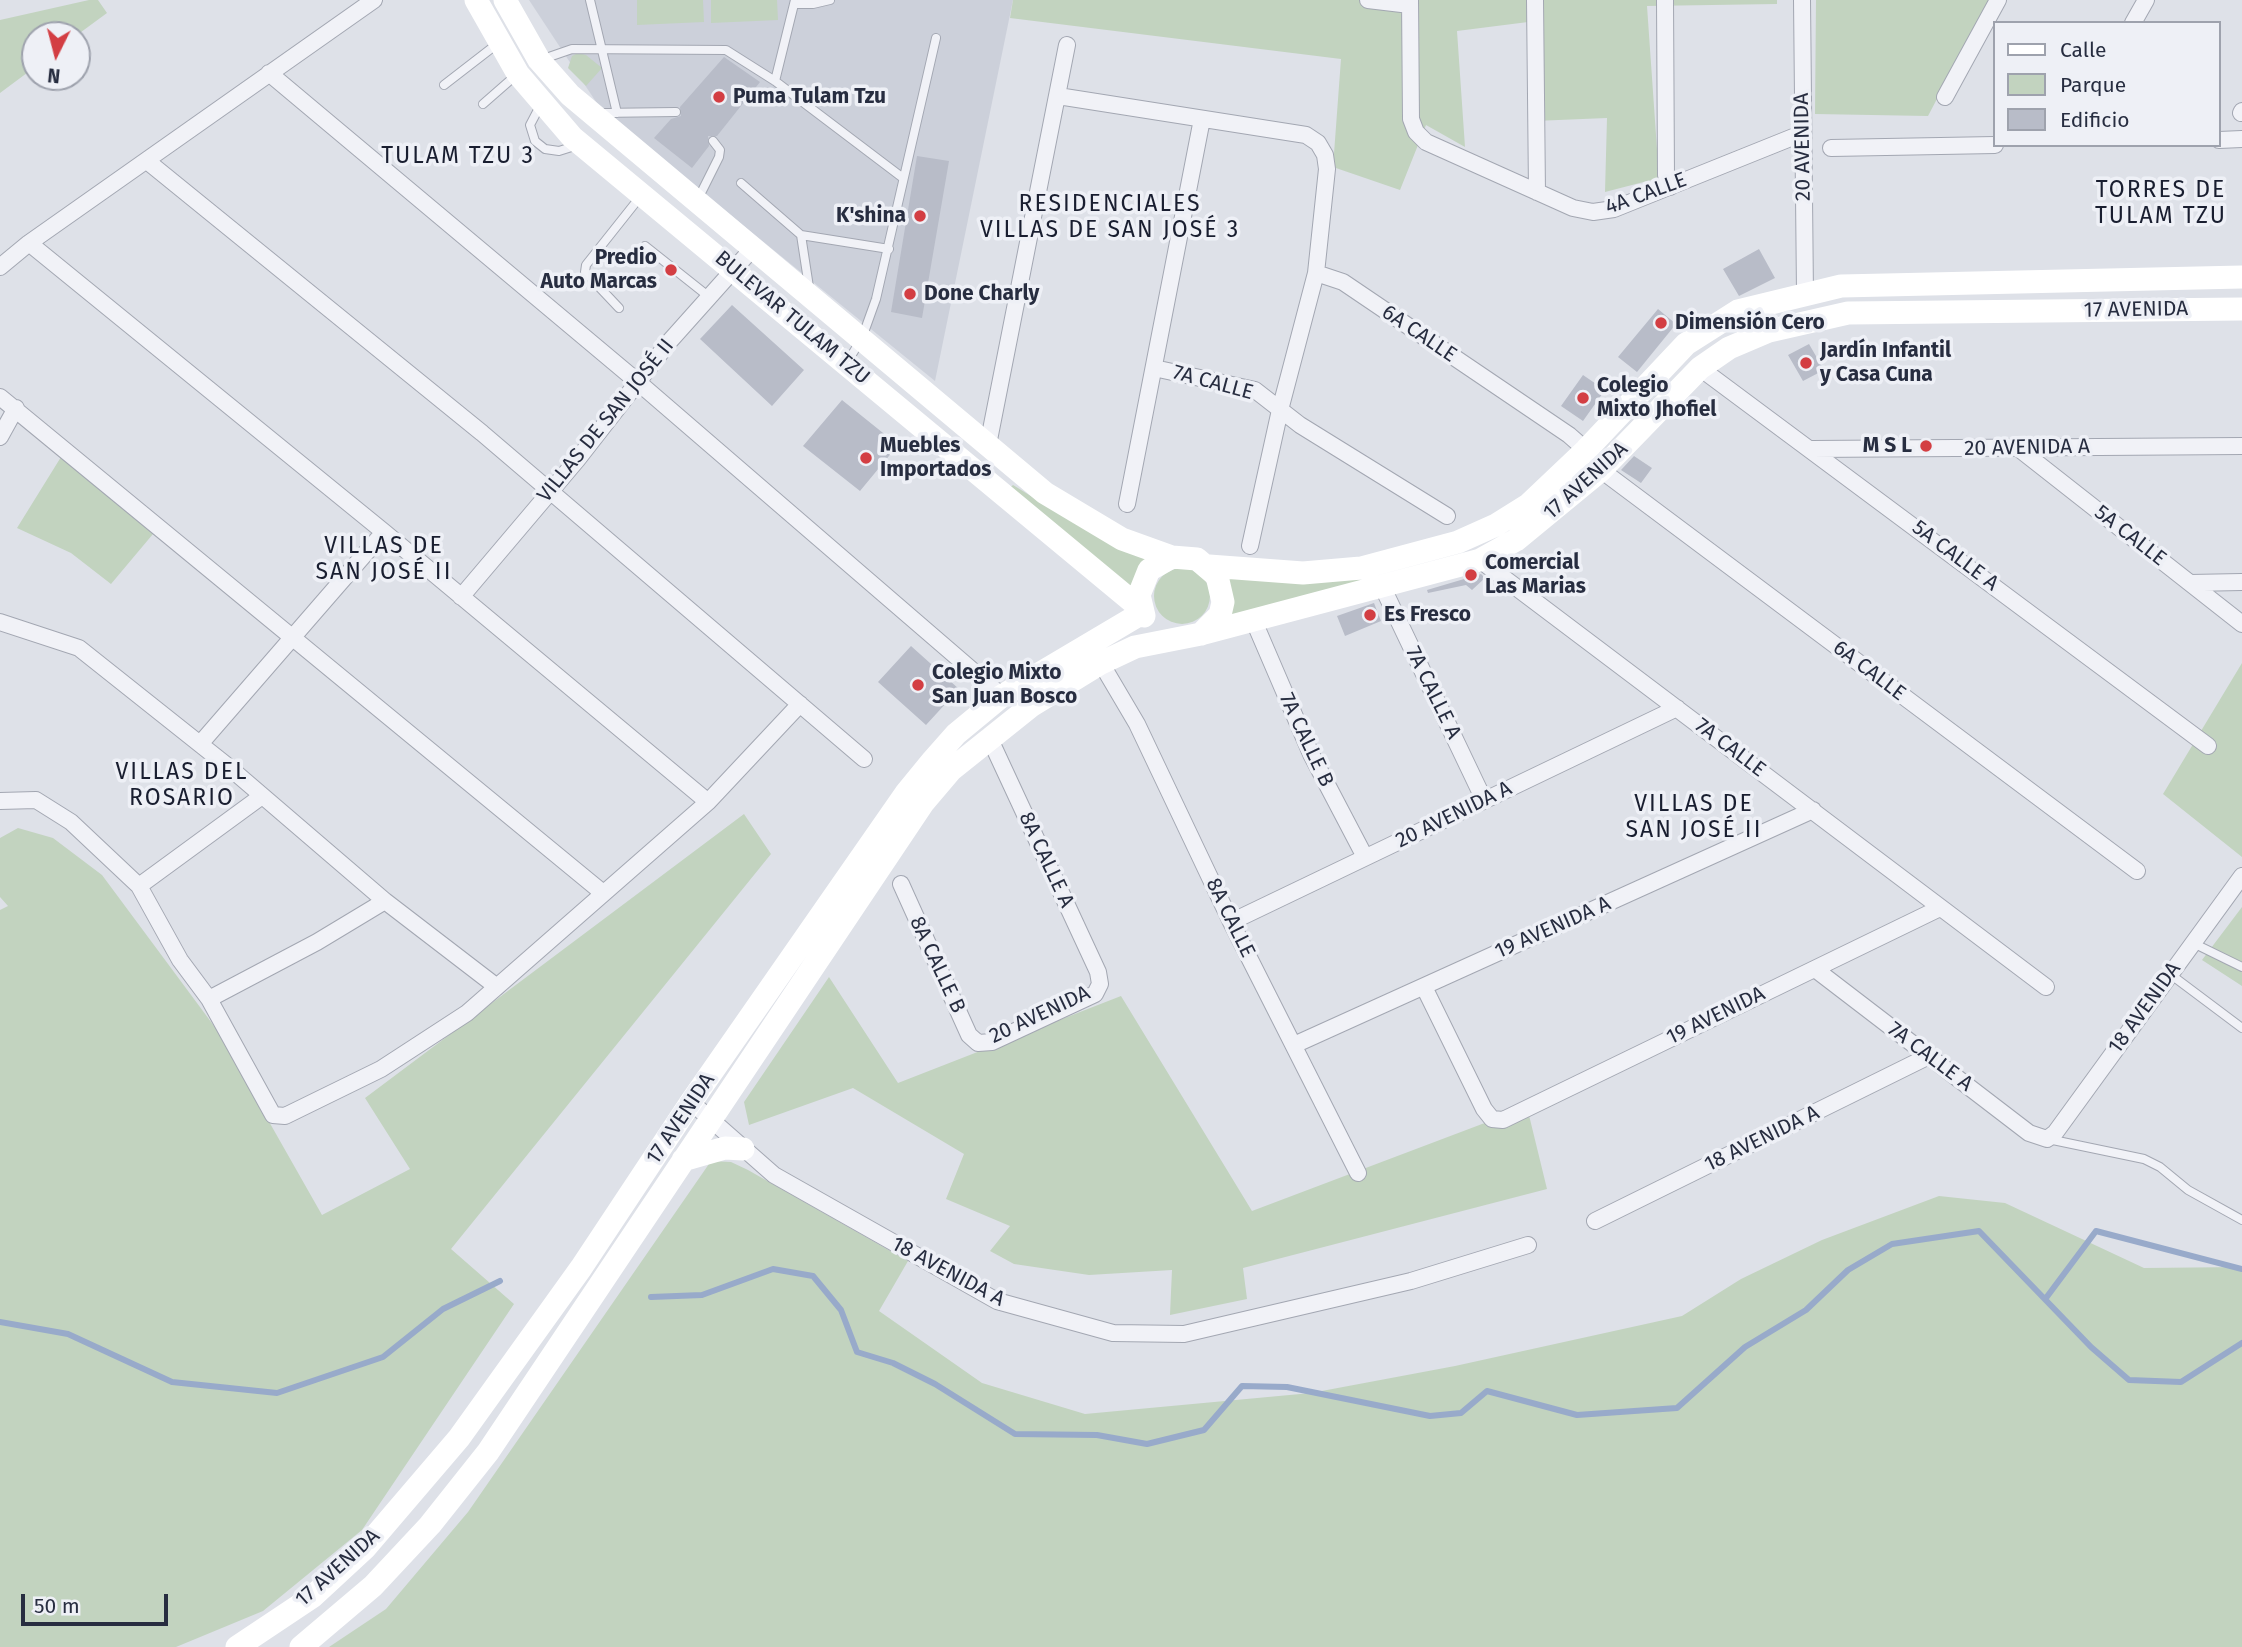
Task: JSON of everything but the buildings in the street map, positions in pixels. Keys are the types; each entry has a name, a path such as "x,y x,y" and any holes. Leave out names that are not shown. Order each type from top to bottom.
{"main road":[{"name":"BULEVAR TULAM TZU","path":"476,0 517,74 541,104 580,144 733,268 1141,610"},
{"name":"BULEVAR TULAM TZU","path":"505,0 539,60 591,113 1045,493 1122,540 1172,557"},
{"path":"675,221 696,201"},
{"name":"17 AVENIDA","path":"1209,566 1303,573 1361,568 1458,542 1528,505 1586,450 1686,344 1738,311 1841,286 2242,276"},
{"name":"17 AVENIDA","path":"1201,634 1480,561 1516,540 1601,470 1700,368 1729,348 1769,331 1848,313 2242,309"},
{"path":"1185,556 1209,566 1222,589 1220,615 1201,634 1174,639 1155,629 1141,610 1142,582 1159,562 1172,557 1185,556"},
{"name":"17 AVENIDA","path":"236,1647 312,1597 407,1502 459,1438 581,1268 691,1102 906,793 956,734 1002,696 1141,610"},
{"name":"17 AVENIDA","path":"302,1647 373,1586 430,1525 488,1452 923,803 951,770 1031,706 1101,663 1135,647 1174,639"},
{"path":"683,1160 725,1148 743,1149"}],"street":[{"path":"0,267 29,243 374,0"},
{"path":"1368,0 1410,2"},
{"path":"1535,0 1537,192"},
{"path":"1665,0 1666,175 1670,187"},
{"name":"20 AVENIDA","path":"1802,0 1805,293"},
{"path":"1945,97 1998,0"},
{"path":"2134,21 2146,0"},
{"name":"4A CALLE","path":"1410,2 1411,119 1416,132 1426,142 1573,208 1593,212 1614,209 1803,133"},
{"path":"988,445 1067,45"},
{"path":"269,73 639,383 1002,696"},
{"path":"1058,96 1306,135 1322,148 1327,169 1316,273 1280,410 1250,547"},
{"path":"1127,503 1202,119"},
{"path":"2221,140 2242,139"},
{"path":"1831,148 1994,145"},
{"path":"147,161 551,492 864,759"},
{"path":"29,243 384,532 708,802"},
{"name":"VILLAS DE SAN JOSÉ II","path":"461,597 551,492 708,296 753,248"},
{"name":"6A CALLE","path":"1316,273 1343,282 1569,435 1586,450"},
{"name":"7A CALLE","path":"1154,368 1255,390 1280,410 1447,516"},
{"name":"5A CALLE A","path":"1700,368 2208,747"},
{"path":"0,397 603,893"},
{"path":"0,437 16,408"},
{"name":"20 AVENIDA A","path":"1812,449 2242,446"},
{"name":"5A CALLE","path":"2018,449 2242,624"},
{"name":"6A CALLE","path":"1601,470 2137,871"},
{"path":"200,744 384,532"},
{"name":"7A CALLE","path":"1480,561 2046,987"},
{"path":"2190,583 2242,582"},
{"name":"7A CALLE A","path":"1382,586 1484,800"},
{"name":"7A CALLE B","path":"1254,619 1311,754 1365,858"},
{"path":"0,622 79,649 200,744 385,901 497,987"},
{"name":"8A CALLE","path":"1101,663 1133,717 1231,922 1358,1173"},
{"path":"0,802 36,800 71,822 139,886 180,960 209,999 273,1115 279,1117 293,1115 382,1069 467,1013 708,802 800,704"},
{"name":"20 AVENIDA A","path":"1231,922 1677,708"},
{"name":"8A CALLE A","path":"989,737 1098,972 1100,984"},
{"path":"139,886 262,796"},
{"name":"19 AVENIDA A","path":"1294,1045 1812,810"},
{"name":"18 AVENIDA","path":"2048,1139 2242,876"},
{"name":"8A CALLE B","path":"901,884 969,1035 978,1042"},
{"path":"209,999 317,942 385,901"},
{"name":"19 AVENIDA","path":"1424,987 1492,1119 1503,1120 1940,908"},
{"name":"7A CALLE A","path":"1815,969 2029,1133 2048,1139"},
{"name":"20 AVENIDA","path":"978,1042 992,1042 1095,994 1100,984"},
{"name":"18 AVENIDA A","path":"1595,1221 1929,1056"},
{"name":"18 AVENIDA A","path":"691,1102 774,1175 997,1301 1113,1333 1184,1334 1411,1281 1528,1245"}],"lane":[{"path":"590,0 617,113"},
{"path":"775,81 794,2 813,4 830,0"},
{"path":"846,364 862,338 876,299 936,37"},
{"path":"444,85 500,42"},
{"path":"539,60 572,49 726,50 775,81 902,178"},
{"path":"484,104 517,74"},
{"path":"591,113 676,112"},
{"path":"696,201 719,157 720,150 713,141"},
{"path":"741,183 801,235 889,248"},
{"path":"619,308 585,272 586,265 642,194"},
{"path":"801,235 809,295"},
{"path":"645,246 708,296"},
{"path":"2193,943 2242,967"},
{"path":"2170,974 2242,1028"},
{"path":"2048,1139 2144,1159 2160,1167 2188,1190 2242,1220"}],"shaded area":[{"path":"529,0 1013,0 935,381 602,111"}],"green space":[{"path":"89,0 98,0 107,13 91,25 91,21 21,21 21,77 0,93 0,20"},
{"path":"637,0 703,0 704,22 637,25"},
{"path":"711,0 777,0 778,20 711,23"},
{"path":"1013,0 1777,0 1777,4 1647,6 1659,178 1605,192 1607,118 1534,121 1536,21 1457,31 1465,147 1426,125 1400,190 1333,167 1341,59 1010,18"},
{"path":"1816,0 1989,0 1928,116 1815,114"},
{"path":"578,53 586,55 602,68 586,86 568,68 572,56"},
{"path":"61,457 153,534 111,584 71,553 17,528"},
{"path":"1013,485 1039,501 1155,558 1135,593 1007,490"},
{"path":"1176,568 1188,568 1198,572 1206,580 1210,596 1206,612 1198,620 1188,624 1176,624 1166,620 1158,612 1154,602 1154,590 1158,580 1166,572"},
{"path":"1223,576 1369,580 1239,614 1223,614"},
{"path":"2242,663 2242,857 2163,794"},
{"path":"744,814 771,854 451,1249 514,1304 362,1530 263,1611 176,1647 0,1647 0,910 8,906 0,897 0,838 18,828 53,838 102,875 217,1030 322,1215 410,1169 365,1098"},
{"path":"2242,907 2242,986 2202,960"},
{"path":"829,977 898,1083 1121,996 1252,1211 1527,1107 1547,1189 1243,1268 1247,1299 1170,1315 1172,1270 1089,1275 1014,1264 990,1251 1010,1226 946,1199 964,1154 853,1088 749,1125 744,1102"},
{"path":"711,1161 731,1162 748,1170 908,1261 879,1311 982,1383 1085,1414 1311,1393 1455,1366 1682,1316 1741,1279 1822,1240 1939,1196 2005,1203 2144,1268 2242,1267 2242,1647 329,1647 386,1609 468,1512"}],"waterway":[{"path":"651,1297 702,1295 773,1269 813,1276 841,1310 857,1352 893,1363 935,1384 1015,1434 1097,1435 1147,1444 1204,1430 1242,1386 1287,1387 1430,1416 1461,1413 1487,1391 1577,1415 1677,1408 1745,1347 1806,1310 1848,1270 1892,1244 1979,1231 2091,1347 2129,1380 2181,1382 2242,1343"},
{"path":"2046,1298 2096,1231 2242,1269"},
{"path":"0,1322 68,1334 172,1382 277,1393 383,1357 443,1309 500,1281"}],"place":[{"name":"Puma Tulam Tzu","path":"719,97"},
{"name":"K'shina","path":"920,216"},
{"name":"Predio Auto Marcas","path":"671,270"},
{"name":"Done Charly","path":"910,294"},
{"name":"Dimensión Cero","path":"1661,323"},
{"name":"Jardín Infantil y Casa Cuna","path":"1806,363"},
{"name":"Colegio Mixto Jhofiel","path":"1583,398"},
{"name":"M S L","path":"1926,446"},
{"name":"Muebles Importados","path":"866,458"},
{"name":"Comercial Las Marias","path":"1471,575"},
{"name":"Es Fresco","path":"1370,615"},
{"name":"Colegio Mixto San Juan Bosco","path":"918,685"}],"district":[{"name":"TULAM TZU 3","path":"458,157"},
{"name":"TORRES DE TULAM TZU","path":"2161,204"},
{"name":"RESIDENCIALES VILLAS DE SAN JOSÉ 3","path":"1110,218"},
{"name":"VILLAS DE SAN JOSÉ II","path":"384,560"},
{"name":"VILLAS DEL ROSARIO","path":"182,786"},
{"name":"VILLAS DE SAN JOSÉ II","path":"1694,818"}]}
